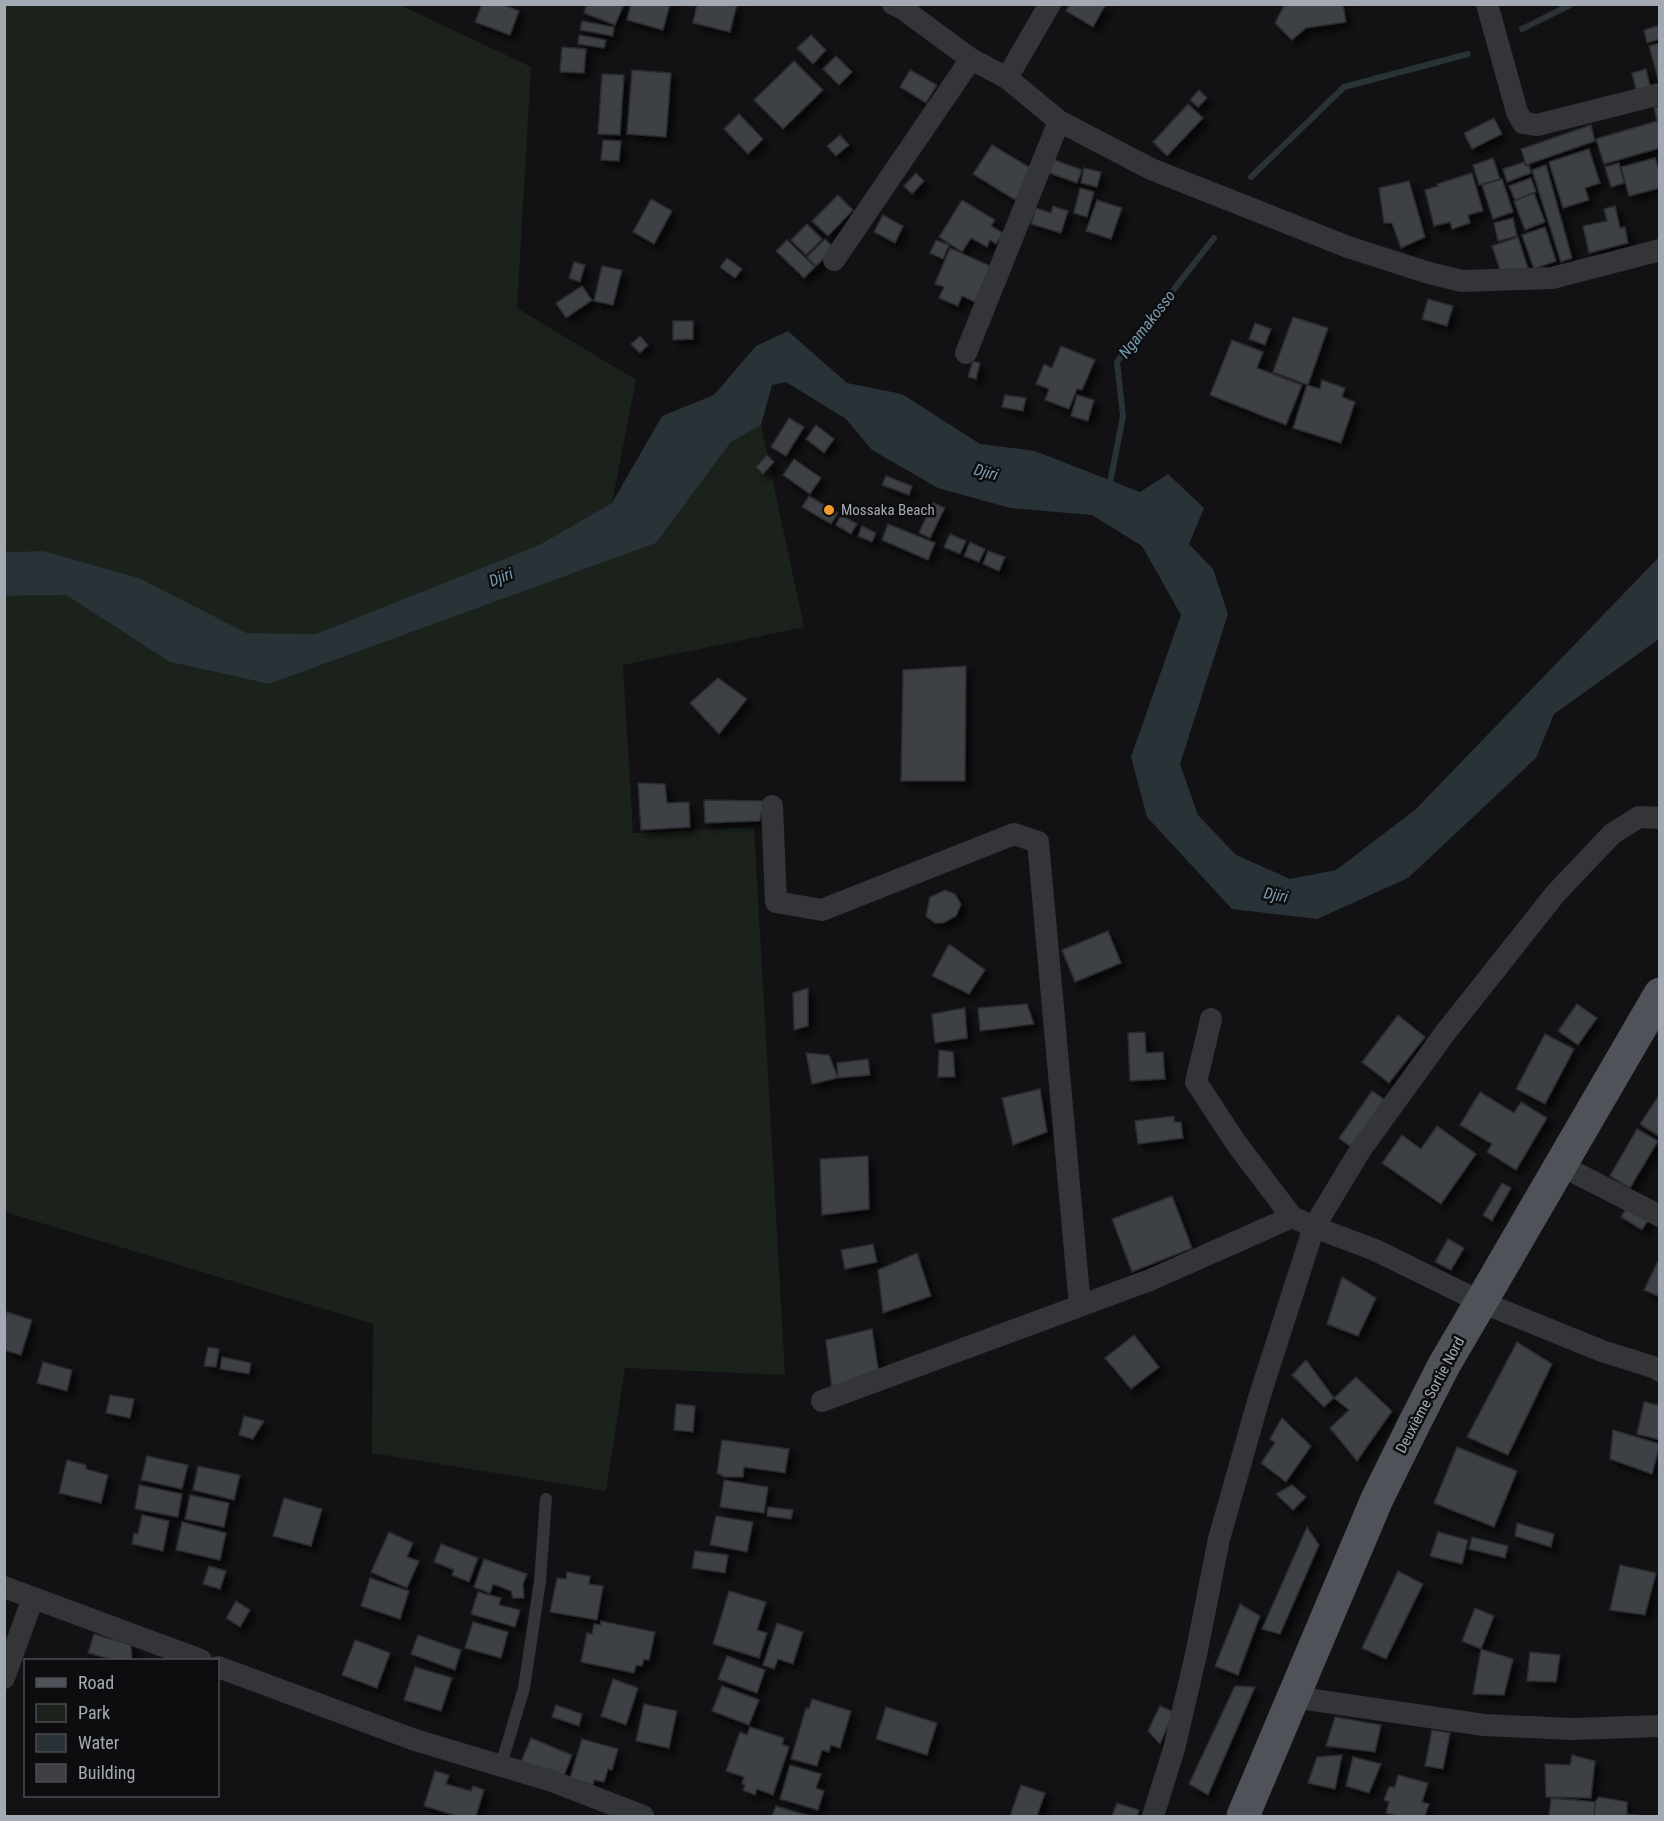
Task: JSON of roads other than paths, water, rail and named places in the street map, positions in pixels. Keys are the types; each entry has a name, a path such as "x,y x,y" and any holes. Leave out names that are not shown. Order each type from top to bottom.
{"main road":[{"name":"Deuxième Sortie Nord","path":"1243,1816 1377,1499 1444,1365 1659,994"}],"street":[{"path":"1007,78 1050,4"},
{"path":"1487,4 1516,112 1523,123 1537,125 1659,94"},
{"path":"900,6 971,59 1007,78 1059,121 1151,169 1348,247 1462,281 1552,278 1659,250"},
{"path":"834,260 971,59"},
{"path":"966,353 1059,121"},
{"path":"772,806 776,902 822,910 1014,834 1038,842 1080,1306"},
{"path":"1153,1816 1176,1738 1197,1650 1219,1539 1259,1398 1314,1227 1361,1149 1438,1042 1556,893 1612,834 1639,817 1659,818"},
{"path":"1211,1019 1196,1082 1236,1143 1292,1217 1375,1250 1480,1302 1602,1351 1656,1368 1659,1371"},
{"path":"1560,1165 1659,1216"},
{"path":"822,1401 1150,1280 1292,1217"},
{"path":"4,1587 198,1659"},
{"path":"4,1678 33,1598"},
{"path":"219,1667 416,1740 552,1781 643,1816"},
{"path":"1293,1697 1484,1725 1572,1729 1659,1725"}],"lane":[{"path":"501,1765 524,1688 540,1581 546,1500"}],"water":[{"name":"Djiri","path":"788,331 847,383 902,394 980,444 1035,451 1140,492 1168,474 1204,508 1189,544 1213,569 1228,614 1180,764 1198,815 1236,855 1290,879 1336,870 1415,810 1659,557 1659,639 1554,714 1536,758 1408,878 1317,919 1232,909 1147,817 1131,757 1181,615 1142,546 1092,515 1010,508 938,488 872,450 846,419 786,382 772,385 761,425 731,442 656,543 269,684 170,662 66,595 5,596 5,552 44,551 139,578 247,633 316,634 539,545 612,503 662,416 714,395 756,346"}],"waterway":[{"name":"Ngamakosso","path":"1522,29 1572,4"},
{"name":"Ngamakosso","path":"1251,177 1344,87 1468,54"},
{"name":"Ngamakosso","path":"1109,488 1123,416 1117,362 1214,238"}],"place":[{"name":"Mossaka Beach","path":"829,510"}]}
